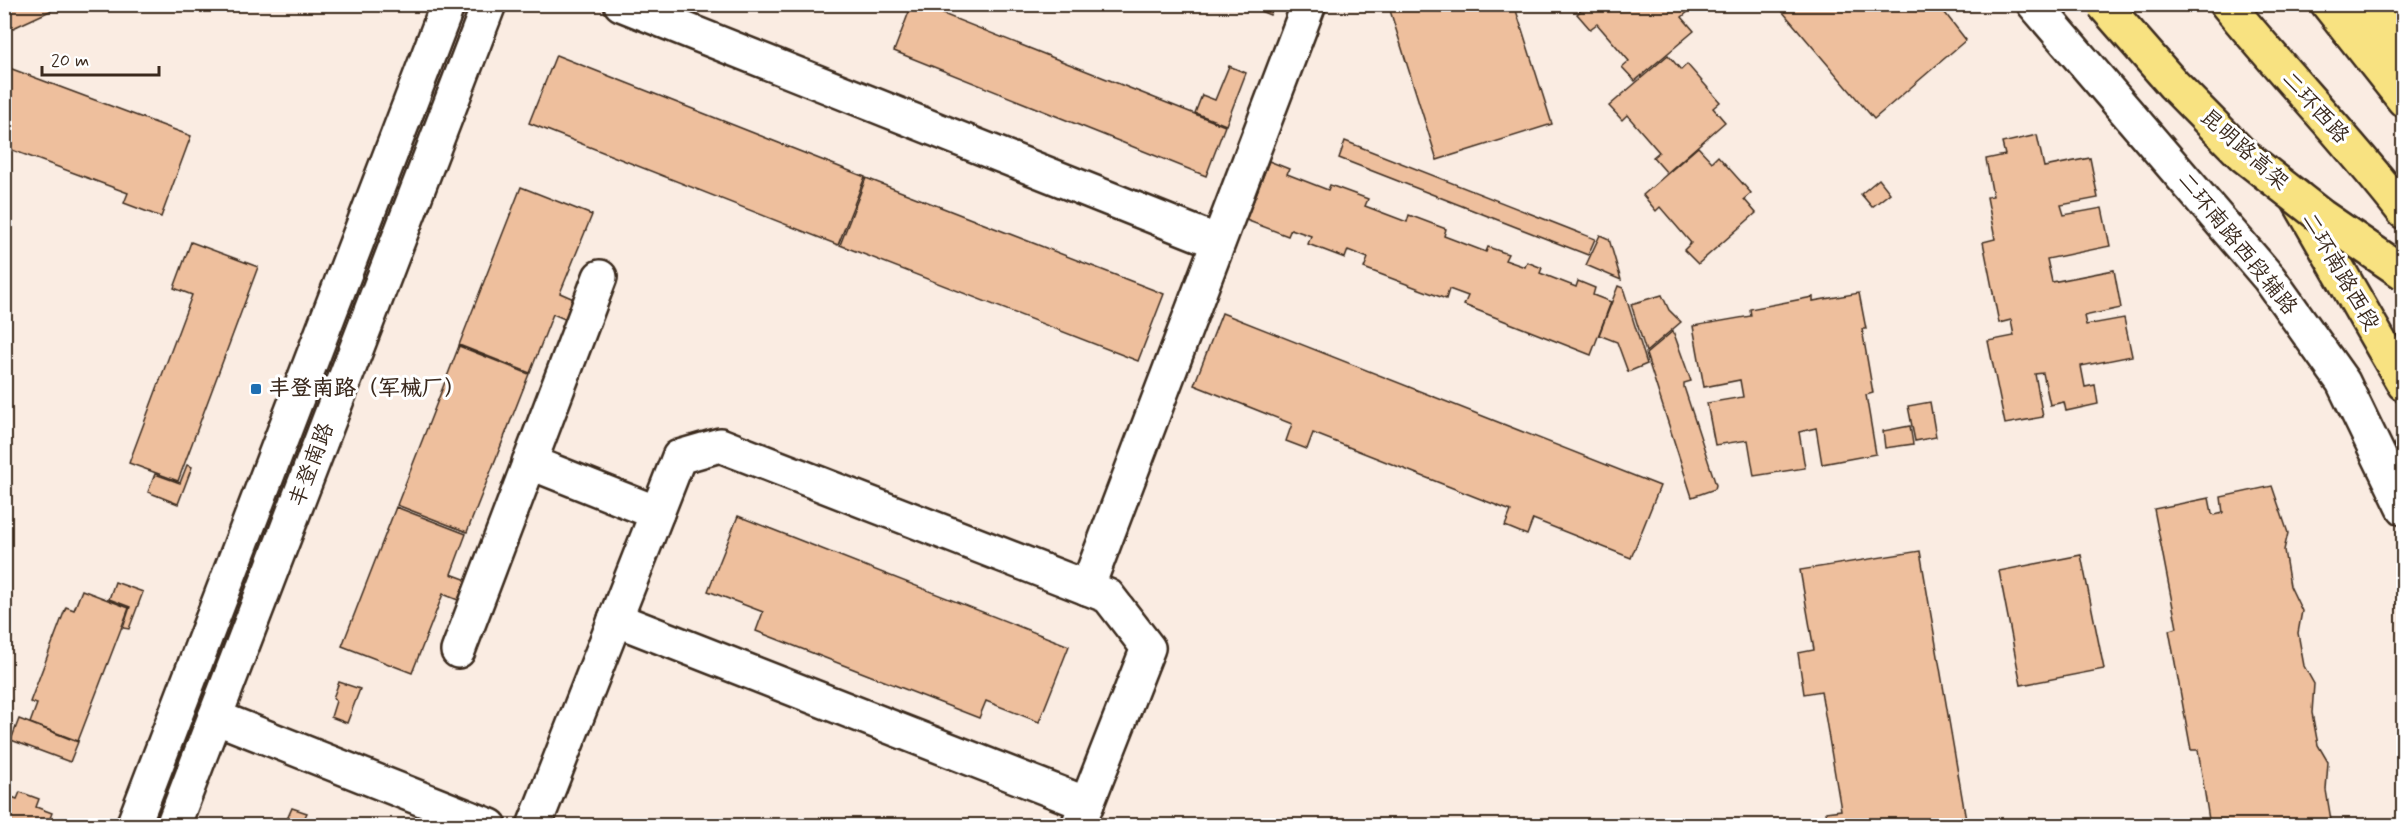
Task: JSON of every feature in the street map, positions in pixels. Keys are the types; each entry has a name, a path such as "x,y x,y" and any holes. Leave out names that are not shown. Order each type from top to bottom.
{"main road":[{"name":"昆明路高架","path":"2103,4 2173,84 2243,155 2320,216 2403,273"},
{"name":"二环南路西段","path":"2124,4 2294,194 2403,384"},
{"name":"二环西路","path":"2227,4 2281,70 2368,166 2403,212"},
{"path":"2328,4 2403,100"},
{"path":"2365,4 2403,50"}],"street":[{"name":"丰登南路","path":"133,825 448,4"},
{"name":"丰登南路","path":"173,825 489,4"},
{"path":"621,4 1218,242"},
{"path":"1087,588 1309,4"},
{"name":"二环南路西段辅路","path":"2034,4 2268,278 2343,382 2403,508"},
{"path":"458,651 600,276"},
{"path":"534,825 615,619 679,457 720,445 1108,596 1148,648 1083,815 615,619"},
{"path":"529,462 657,513"},
{"path":"215,717 490,825"}],"building":[{"path":"4,4 65,4 9,30 4,20"},
{"path":"912,4 918,4 1225,126 1206,176 894,51"},
{"path":"1243,4 1274,4 1270,15"},
{"path":"1388,4 1514,4 1552,124 1437,160"},
{"path":"1588,4 1683,4 1689,11 1682,17 1694,31 1635,81 1622,67 1629,61 1597,24 1590,29 1577,14"},
{"path":"1776,4 1938,4 1966,40 1874,119"},
{"path":"556,55 865,177 838,245 529,123"},
{"path":"1668,55 1681,70 1687,64 1720,102 1713,108 1725,122 1667,173 1653,157 1659,152 1627,115 1622,120 1609,106"},
{"path":"4,66 191,136 161,217 124,203 128,193 4,147"},
{"path":"1229,66 1246,73 1226,125 1195,113 1202,95 1215,100"},
{"path":"2037,135 2044,167 2090,158 2098,198 2061,205 2064,215 2102,208 2110,246 2047,259 2052,282 2114,270 2121,308 2084,316 2086,325 2124,318 2132,356 2081,366 2085,387 2095,385 2098,404 2066,411 2064,402 2050,405 2043,373 2035,374 2043,417 2005,424 1988,341 2014,336 2011,320 1999,323 1983,242 1995,239 1987,197 1993,196 1986,159 2005,155 2002,143"},
{"path":"1345,141 1595,239 1588,255 1339,158"},
{"path":"1698,147 1712,162 1718,156 1751,193 1744,199 1756,213 1698,264 1684,250 1691,243 1660,207 1656,211 1643,195"},
{"path":"1269,161 1289,169 1287,174 1328,190 1330,185 1368,199 1365,206 1407,222 1409,215 1446,229 1444,236 1486,252 1488,247 1508,254 1505,260 1525,267 1527,262 1542,268 1540,273 1576,287 1578,281 1595,288 1593,295 1611,302 1591,355 1464,305 1468,296 1449,289 1446,299 1364,268 1368,258 1348,250 1345,258 1308,244 1311,236 1291,229 1288,236 1246,220"},
{"path":"866,178 1164,294 1138,361 840,245"},
{"path":"1879,179 1890,193 1872,207 1861,194"},
{"path":"521,187 592,215 560,293 576,300 567,320 553,314 530,373 459,345"},
{"path":"1600,235 1609,239 1621,280 1586,265"},
{"path":"191,242 258,267 178,481 129,463 192,295 174,288"},
{"path":"1618,286 1623,288 1647,364 1628,372 1617,342 1599,335"},
{"path":"1859,293 1866,329 1862,329 1873,393 1866,395 1876,454 1822,464 1816,428 1799,432 1805,468 1754,476 1748,440 1715,445 1707,403 1743,397 1740,380 1704,387 1693,326 1751,316 1750,309 1813,297 1813,301"},
{"path":"1662,295 1669,310 1681,322 1646,352 1631,304"},
{"path":"1222,313 1660,486 1631,558 1533,519 1527,535 1505,526 1511,511 1313,433 1307,449 1286,441 1292,424 1194,385"},
{"path":"1673,331 1691,381 1684,383 1684,387 1716,485 1715,489 1692,497 1646,354"},
{"path":"459,346 529,374 467,532 397,505"},
{"path":"1930,402 1936,437 1915,441 1908,406"},
{"path":"1910,426 1913,444 1885,448 1883,431"},
{"path":"187,465 192,467 178,504 148,492 155,474 180,483"},
{"path":"2272,486 2288,533 2284,550 2290,586 2302,611 2298,633 2304,666 2314,684 2312,713 2318,745 2328,762 2326,790 2332,826 2210,826 2198,750 2191,750 2169,630 2177,628 2154,509 2209,498 2212,513 2215,515 2223,513 2221,497"},
{"path":"396,507 466,534 451,574 467,580 458,600 443,594 412,673 342,646"},
{"path":"738,516 1069,646 1039,722 986,701 979,718 756,631 763,612 708,591"},
{"path":"1920,551 1967,826 1828,826 1826,812 1841,810 1821,691 1804,694 1798,653 1814,650 1800,570"},
{"path":"2081,555 2104,669 2021,685 1999,571"},
{"path":"115,582 143,592 129,629 123,628 130,607 109,599"},
{"path":"82,590 129,608 78,741 30,723 37,704 30,702 66,607 74,610"},
{"path":"339,682 360,689 347,723 331,717 336,701 333,698"},
{"path":"19,719 78,742 70,762 11,740"},
{"path":"20,792 39,799 36,807 52,813 47,826 4,826 4,794 17,799"},
{"path":"292,808 307,813 304,819 322,826 284,826"}],"place":[{"name":"丰登南路（军械厂）","path":"256,389"}]}
